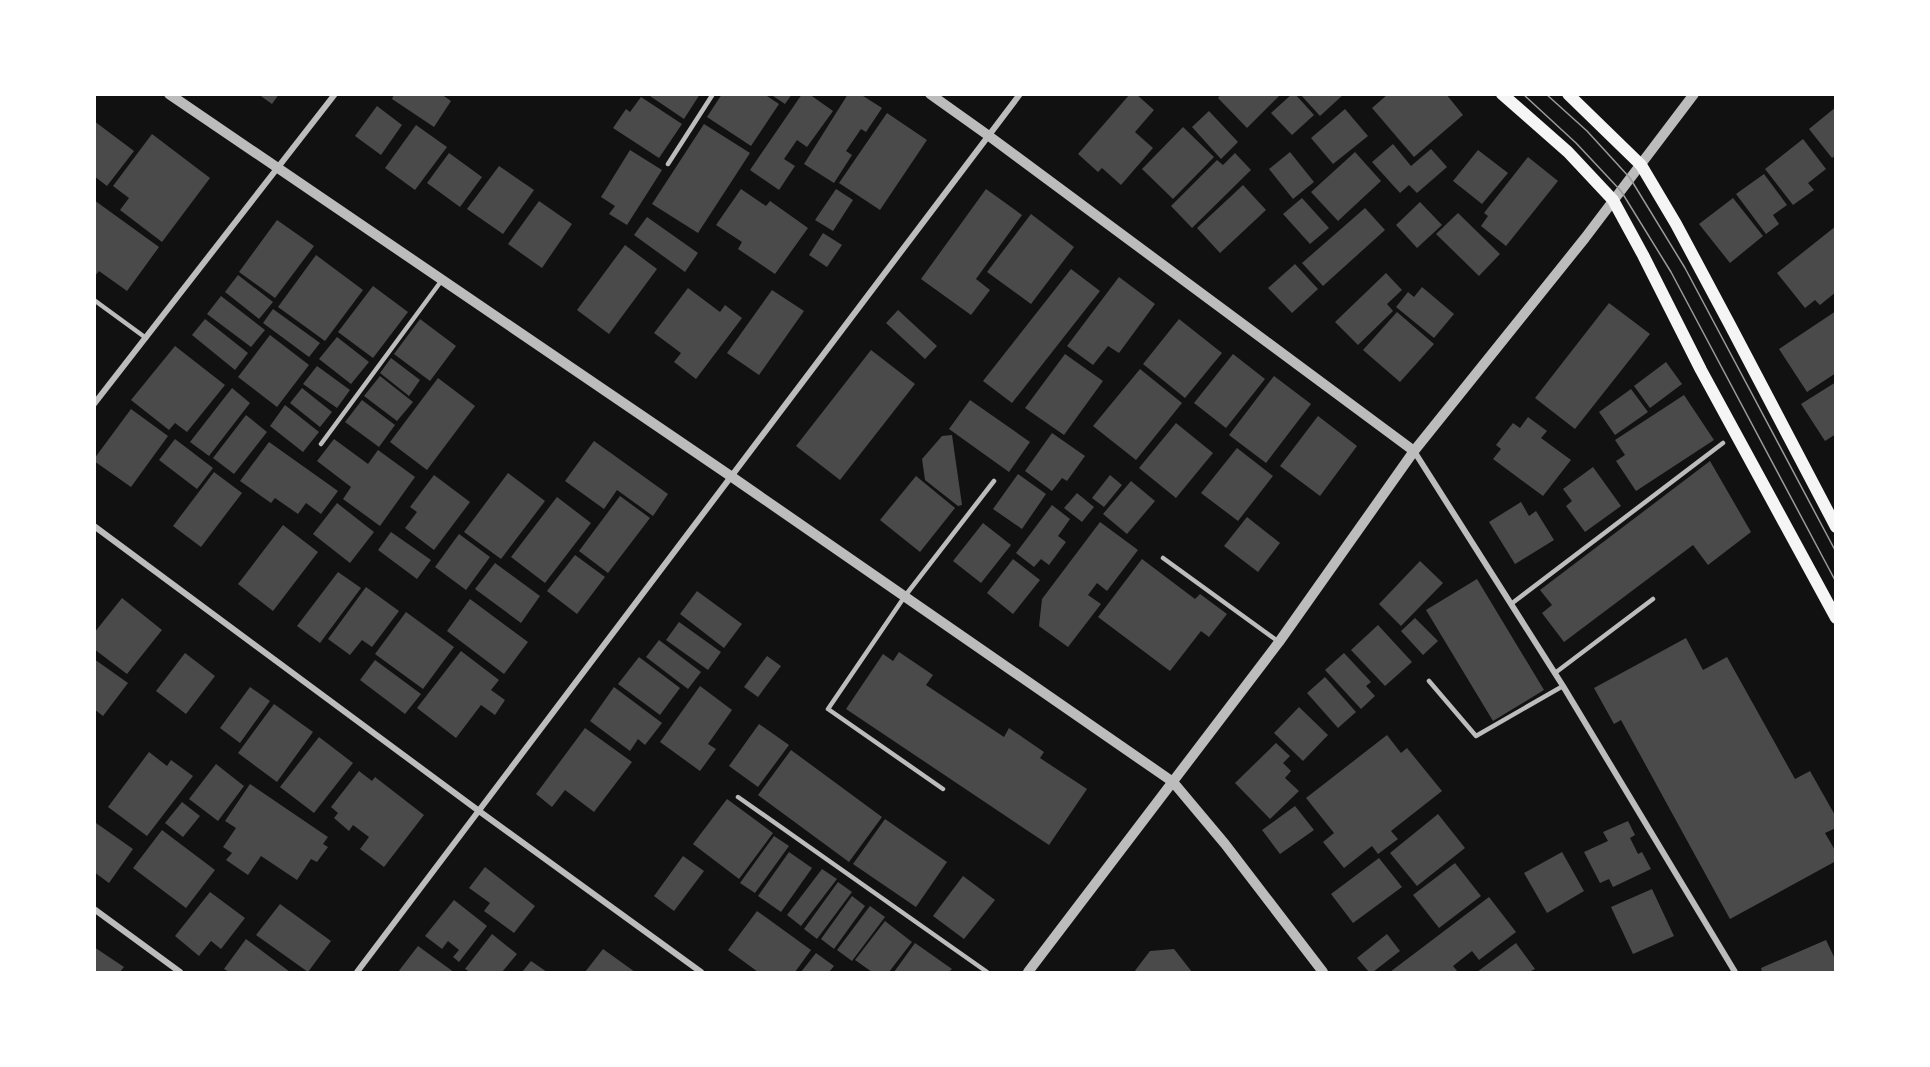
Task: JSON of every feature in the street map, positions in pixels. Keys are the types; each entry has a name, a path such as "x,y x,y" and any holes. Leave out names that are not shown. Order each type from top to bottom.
{"main road":[{"path":"1502,94 1568,152 1613,200 1701,370 1836,618"},
{"path":"1568,94 1641,165 1725,314 1836,527"}],"street":[{"path":"169,94 732,477 1173,782 1225,844 1323,972"},
{"path":"94,404 334,94"},
{"path":"930,94 1414,451 1555,673 1735,972"},
{"path":"357,972 1020,94"},
{"path":"1028,972 1279,642 1414,451 1585,238 1694,94"},
{"path":"94,526 479,812 701,972"},
{"path":"94,909 180,972"}],"lane":[{"path":"668,164 713,94"},
{"path":"321,444 442,280"},
{"path":"94,300 146,338"},
{"path":"1512,604 1723,443"},
{"path":"943,789 828,709 905,596 994,480"},
{"path":"1163,558 1279,642"},
{"path":"1555,673 1653,599"},
{"path":"1429,681 1476,736 1563,686"},
{"path":"738,796 987,972"}],"building":[{"path":"258,94 279,94 272,104"},
{"path":"394,94 441,94 451,101 434,127 392,99"},
{"path":"647,94 700,94 684,119"},
{"path":"722,94 764,94 779,104 751,146 707,117"},
{"path":"770,94 792,94 785,104"},
{"path":"802,94 809,94 833,111 807,147 797,140 784,159 795,166 779,190 750,170"},
{"path":"848,94 860,94 882,108 866,132 861,129 846,151 852,155 834,183 804,164"},
{"path":"1130,94 1136,94 1154,110 1135,132 1153,148 1121,185 1102,168 1098,172 1078,154"},
{"path":"1221,94 1281,94 1247,128 1218,98"},
{"path":"1292,94 1295,94 1314,115 1292,135 1271,113"},
{"path":"1300,94 1344,94 1320,116"},
{"path":"1388,94 1446,94 1463,115 1414,157 1372,108"},
{"path":"641,97 682,124 659,158 613,128 626,109 630,112"},
{"path":"377,106 402,125 381,155 355,136"},
{"path":"1836,107 1836,155 1832,158 1809,129"},
{"path":"1345,109 1368,136 1333,164 1311,138"},
{"path":"1209,111 1238,142 1221,159 1192,127"},
{"path":"887,113 927,140 880,210 839,183"},
{"path":"94,121 134,151 107,186 94,176"},
{"path":"704,124 750,153 698,233 652,204"},
{"path":"416,125 447,147 415,190 385,168"},
{"path":"1183,127 1214,157 1173,199 1142,169"},
{"path":"152,134 210,178 162,242 120,210 129,198 113,186"},
{"path":"1803,139 1826,169 1808,183 1814,190 1793,205 1765,169"},
{"path":"1393,144 1411,166 1431,149 1447,167 1417,193 1409,185 1400,193 1372,162"},
{"path":"630,150 662,170 627,225 609,214 615,206 601,197"},
{"path":"1478,150 1508,173 1482,204 1453,181"},
{"path":"1290,152 1314,182 1293,199 1269,169"},
{"path":"1355,152 1381,181 1338,221 1311,192"},
{"path":"449,153 482,177 460,207 427,183"},
{"path":"1235,153 1251,170 1192,228 1171,206 1217,160 1223,165"},
{"path":"1528,157 1558,181 1506,246 1481,226 1488,216 1484,213"},
{"path":"499,166 534,190 503,234 467,209"},
{"path":"1764,174 1787,205 1773,215 1779,224 1766,234 1736,194"},
{"path":"1243,185 1266,210 1220,253 1197,228"},
{"path":"741,189 766,206 770,201 808,228 775,274 738,249 742,242 716,225"},
{"path":"836,189 853,200 833,231 815,220"},
{"path":"986,189 1022,215 976,279 990,290 971,315 921,279"},
{"path":"1302,198 1329,228 1310,244 1283,214"},
{"path":"1733,198 1763,236 1730,263 1699,224"},
{"path":"94,200 159,247 127,291 99,271 94,277"},
{"path":"539,201 572,224 542,268 508,244"},
{"path":"1420,202 1442,225 1417,248 1396,225"},
{"path":"1365,208 1385,230 1323,286 1302,263"},
{"path":"1458,213 1500,254 1479,276 1436,234"},
{"path":"1031,214 1074,247 1031,304 987,272"},
{"path":"647,217 698,253 685,272 634,235"},
{"path":"277,220 314,246 275,298 239,272"},
{"path":"1836,226 1836,292 1820,305 1815,300 1805,308 1777,273"},
{"path":"823,233 842,245 827,267 809,255"},
{"path":"625,245 657,269 609,334 577,310"},
{"path":"316,255 363,290 325,341 278,307"},
{"path":"1295,264 1318,289 1292,313 1268,288"},
{"path":"1071,269 1100,291 1012,403 983,381"},
{"path":"1386,273 1402,290 1387,304 1393,311 1358,345 1335,322"},
{"path":"238,275 273,302 259,319 225,292"},
{"path":"1119,277 1155,304 1119,353 1108,346 1093,365 1067,346"},
{"path":"373,286 408,312 373,358 338,332"},
{"path":"1422,287 1454,314 1434,338 1396,307 1408,292 1414,297"},
{"path":"688,288 720,312 725,305 742,318 696,379 674,362 681,353 654,333"},
{"path":"772,290 804,311 759,375 727,353"},
{"path":"221,296 265,330 251,347 207,314"},
{"path":"1609,303 1650,334 1575,429 1535,398"},
{"path":"273,309 320,343 309,357 263,323"},
{"path":"898,310 937,346 925,359 886,323"},
{"path":"1836,311 1836,373 1807,392 1779,349"},
{"path":"1397,312 1434,344 1400,382 1363,350"},
{"path":"205,319 248,353 235,370 192,335"},
{"path":"420,319 456,346 430,381 394,354"},
{"path":"1179,319 1222,353 1185,398 1143,364"},
{"path":"270,335 309,365 277,407 238,377"},
{"path":"337,337 369,362 351,384 319,359"},
{"path":"175,346 225,385 187,432 175,423 169,430 131,400"},
{"path":"871,350 915,384 840,480 796,446"},
{"path":"1065,354 1103,381 1064,435 1025,408"},
{"path":"1233,354 1265,379 1226,428 1194,403"},
{"path":"391,358 420,380 409,396 380,373"},
{"path":"1666,362 1682,384 1650,408 1634,386"},
{"path":"317,366 350,390 337,408 303,384"},
{"path":"1140,369 1182,403 1136,460 1093,426"},
{"path":"380,376 413,402 397,421 364,396"},
{"path":"1274,376 1311,404 1266,463 1229,435"},
{"path":"438,378 475,406 427,470 390,442"},
{"path":"1836,382 1836,434 1825,441 1801,404"},
{"path":"232,388 250,403 209,456 190,442"},
{"path":"302,388 332,412 320,427 290,403"},
{"path":"1631,389 1648,412 1615,435 1599,412"},
{"path":"1684,395 1714,440 1636,491 1616,461 1625,455 1615,440"},
{"path":"362,400 395,425 379,447 345,422"},
{"path":"970,400 1030,442 1009,472 949,429"},
{"path":"285,405 319,432 303,452 270,426"},
{"path":"131,409 168,436 131,487 94,459"},
{"path":"246,415 267,432 234,474 213,458"},
{"path":"1318,416 1357,446 1320,496 1280,466"},
{"path":"1528,417 1547,431 1541,438 1571,460 1543,496 1493,459 1501,449 1496,445 1513,423 1520,428"},
{"path":"1176,423 1213,453 1176,498 1139,468"},
{"path":"1052,433 1085,456 1067,481 1062,478 1052,491 1025,471"},
{"path":"952,435 962,505 958,506 925,480 922,459 942,436"},
{"path":"175,439 213,468 197,489 159,460"},
{"path":"334,439 368,464 378,450 415,477 380,526 343,499 351,487 317,461"},
{"path":"594,441 668,494 653,516 617,490 604,509 565,481"},
{"path":"269,442 338,491 321,514 306,503 298,514 275,498 271,503 240,481"},
{"path":"1237,448 1273,476 1238,521 1201,493"},
{"path":"1710,461 1751,532 1708,565 1693,545 1564,642 1542,613 1552,605 1540,590"},
{"path":"1593,467 1621,506 1585,532 1566,506 1572,501 1563,489"},
{"path":"214,472 242,493 201,547 173,526"},
{"path":"508,473 545,501 501,559 464,532"},
{"path":"1018,474 1046,494 1022,529 993,509"},
{"path":"434,475 470,502 434,550 405,528 417,512 410,507"},
{"path":"1110,475 1122,485 1104,507 1092,498"},
{"path":"916,476 955,508 920,552 880,520"},
{"path":"1131,481 1155,501 1127,534 1103,514"},
{"path":"1077,493 1094,507 1082,522 1064,508"},
{"path":"620,496 650,518 608,573 579,551"},
{"path":"557,497 591,523 545,583 511,557"},
{"path":"1521,502 1529,516 1536,511 1554,540 1515,564 1489,522"},
{"path":"337,503 374,532 350,563 313,534"},
{"path":"1052,505 1070,519 1058,536 1066,542 1049,565 1041,559 1034,567 1016,553"},
{"path":"1247,517 1280,543 1258,572 1224,546"},
{"path":"1100,522 1138,550 1107,591 1097,583 1088,595 1101,604 1068,647 1039,626 1042,599"},
{"path":"983,523 1011,545 981,583 953,561"},
{"path":"283,525 318,552 273,611 238,584"},
{"path":"391,532 431,560 417,579 378,550"},
{"path":"459,534 490,557 466,590 435,567"},
{"path":"575,555 605,577 577,614 547,591"},
{"path":"1013,559 1040,580 1013,614 987,593"},
{"path":"1142,559 1195,599 1200,594 1227,614 1209,637 1201,631 1170,671 1098,617"},
{"path":"1420,561 1443,583 1401,626 1379,604"},
{"path":"495,563 540,596 521,623 475,589"},
{"path":"338,572 361,588 320,643 297,626"},
{"path":"1477,579 1544,690 1493,721 1426,610"},
{"path":"366,587 399,611 372,647 362,640 350,655 328,639"},
{"path":"697,591 742,624 724,648 680,614"},
{"path":"122,598 162,630 127,674 94,649 94,633"},
{"path":"470,599 528,642 504,674 447,631"},
{"path":"406,612 454,647 423,689 375,654"},
{"path":"1415,618 1438,641 1423,655 1401,631"},
{"path":"679,622 721,652 708,670 666,640"},
{"path":"1378,625 1412,662 1385,686 1351,650"},
{"path":"1686,638 1703,670 1727,657 1795,779 1810,771 1836,817 1836,828 1825,833 1836,852 1836,861 1730,919 1621,720 1614,724 1594,688"},
{"path":"659,640 701,672 688,689 646,657"},
{"path":"461,651 499,680 491,690 505,700 495,715 481,705 456,738 417,708"},
{"path":"899,652 933,675 926,685 1004,737 1009,728 1044,752 1040,758 1087,789 1049,845 846,709 883,654 893,661"},
{"path":"185,653 215,676 186,714 156,691"},
{"path":"1344,653 1371,682 1366,686 1375,696 1361,709 1325,670"},
{"path":"767,656 781,666 758,697 744,687"},
{"path":"639,657 680,688 660,715 618,684"},
{"path":"94,659 128,683 103,716 94,709"},
{"path":"375,660 421,694 405,714 360,680"},
{"path":"1325,677 1356,712 1338,728 1307,693"},
{"path":"700,686 732,710 708,744 716,749 700,771 660,742"},
{"path":"250,687 270,701 240,743 220,728"},
{"path":"614,687 662,723 645,745 638,739 630,751 590,721"},
{"path":"274,704 313,732 277,782 238,753"},
{"path":"1299,707 1328,735 1303,761 1274,733"},
{"path":"759,724 789,745 758,787 729,766"},
{"path":"585,728 632,762 594,812 565,790 552,807 536,794"},
{"path":"1387,735 1401,753 1407,748 1442,791 1391,831 1398,839 1378,854 1372,846 1344,868 1323,842 1334,833 1306,798"},
{"path":"319,737 353,763 314,813 280,787"},
{"path":"1276,743 1290,756 1283,763 1291,771 1285,778 1299,791 1270,819 1235,783"},
{"path":"791,750 882,817 849,862 758,795"},
{"path":"149,752 167,766 171,760 193,776 147,836 108,807"},
{"path":"216,764 244,786 218,821 189,799"},
{"path":"359,771 372,781 375,777 424,815 384,867 360,849 369,837 353,825 349,831 334,818 338,813 331,807"},
{"path":"250,784 328,837 323,844 328,847 317,862 311,859 297,880 261,856 248,875 226,860 232,853 223,847 236,828 225,821"},
{"path":"727,799 773,833 739,879 693,844"},
{"path":"182,802 200,816 183,837 165,823"},
{"path":"1295,806 1314,830 1280,854 1262,830"},
{"path":"1438,814 1465,848 1417,886 1390,853"},
{"path":"885,819 947,862 916,907 853,864"},
{"path":"1628,821 1635,835 1630,838 1638,854 1642,852 1651,869 1613,887 1609,879 1600,883 1584,852 1608,841 1603,832"},
{"path":"96,823 133,849 109,883 94,872 94,825"},
{"path":"162,830 215,870 186,908 133,868"},
{"path":"774,836 789,846 755,893 740,883"},
{"path":"789,852 812,868 781,912 758,896"},
{"path":"1562,852 1584,891 1547,913 1524,873"},
{"path":"683,856 704,871 674,911 654,896"},
{"path":"1379,858 1402,887 1353,923 1331,894"},
{"path":"1455,863 1481,896 1439,928 1413,895"},
{"path":"485,867 535,906 514,933 484,911 490,903 469,888"},
{"path":"822,869 837,879 801,926 787,915"},
{"path":"963,876 995,900 964,939 933,916"},
{"path":"838,882 852,892 817,939 804,929"},
{"path":"1652,889 1674,936 1633,954 1611,907"},
{"path":"210,892 245,918 221,949 211,941 199,956 175,936"},
{"path":"852,896 865,906 834,949 821,939"},
{"path":"1489,897 1516,932 1479,960 1472,951 1453,966 1458,972 1390,972"},
{"path":"454,900 487,926 459,962 453,957 459,950 448,941 442,949 425,936"},
{"path":"280,904 331,941 308,972 256,935"},
{"path":"870,906 885,917 852,961 837,950"},
{"path":"757,911 811,950 795,972 758,972 728,950"},
{"path":"885,921 912,942 889,972 872,972 855,960"},
{"path":"492,934 517,954 502,972 470,972 465,969"},
{"path":"1387,934 1400,951 1373,972 1369,972 1357,958"},
{"path":"246,939 290,972 229,972 224,969"},
{"path":"1826,940 1836,961 1836,972 1762,972 1761,968"},
{"path":"915,943 952,969 949,972 894,972"},
{"path":"1516,943 1535,969 1529,972 1477,972"},
{"path":"418,946 451,970 454,972 398,972"},
{"path":"94,947 124,967 120,972 94,972"},
{"path":"603,949 635,972 585,972"},
{"path":"1174,949 1192,972 1134,972 1150,951"},
{"path":"816,953 834,966 829,972 801,972"},
{"path":"531,961 547,972 522,972"}],"tram line":[{"path":"1523,94 1576,143 1621,191 1671,272 1836,582"},
{"path":"1546,94 1587,131 1630,178 1685,268 1836,552"}]}
